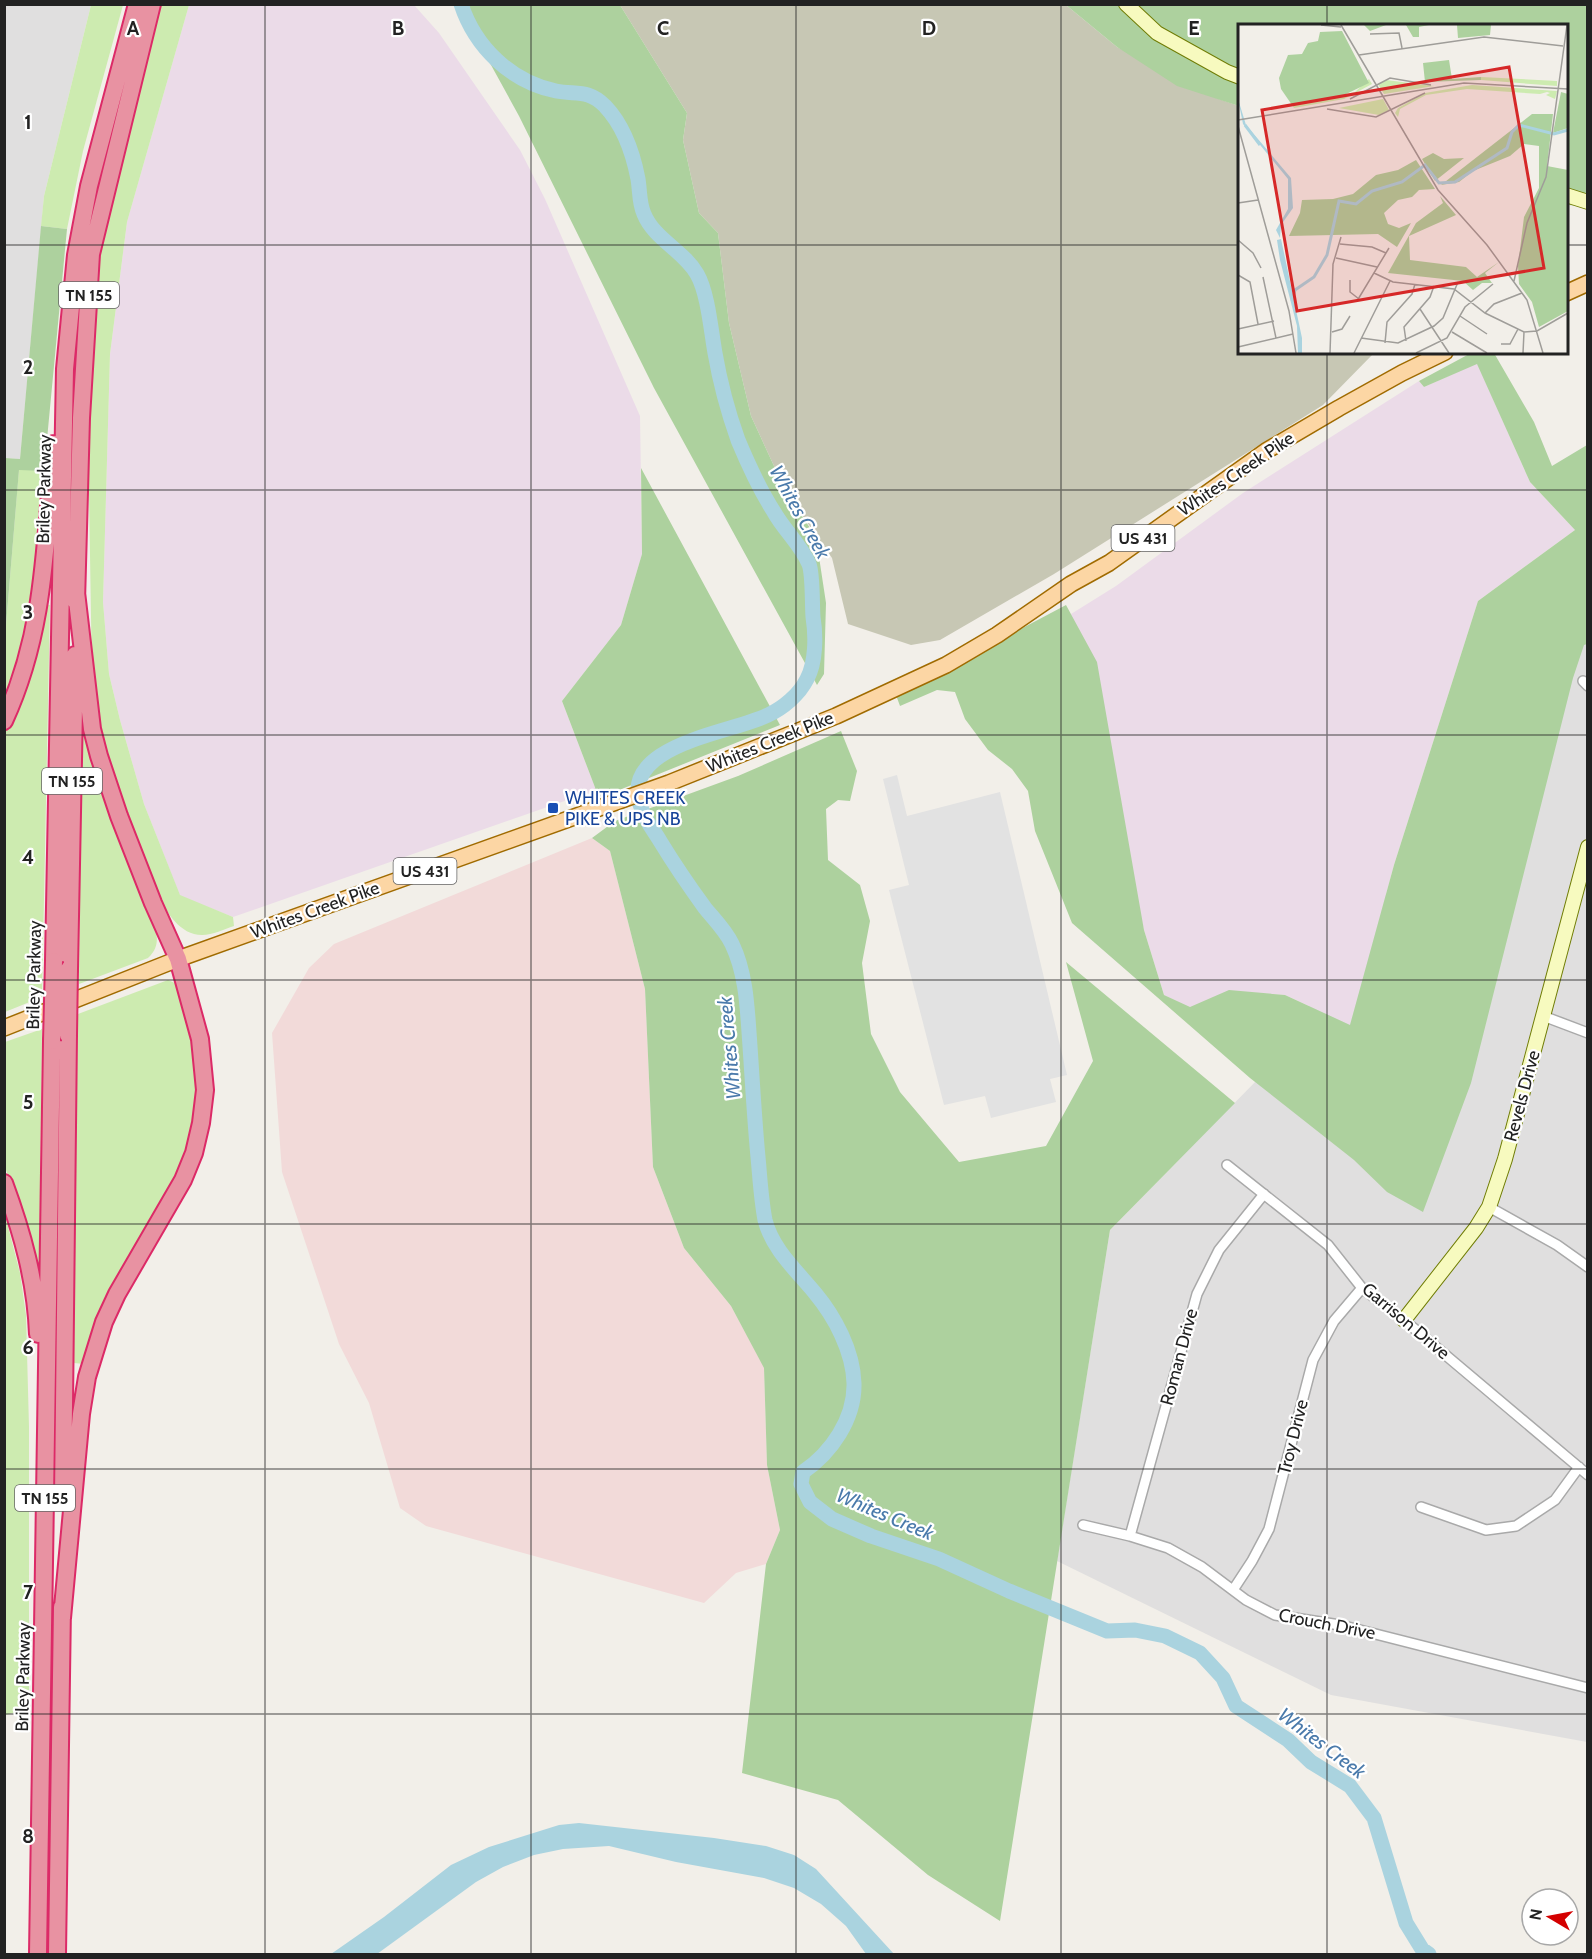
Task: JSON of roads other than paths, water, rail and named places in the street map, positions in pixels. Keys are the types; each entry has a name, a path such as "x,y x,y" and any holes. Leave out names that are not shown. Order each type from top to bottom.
{"highway":[{"name":"Briley Parkway","path":"62,965 65,369 76,255 89,186 137,4"},
{"name":"Briley Parkway","path":"38,1954 45,1470 81,418 91,254 152,4"},
{"path":"4,721 22,678 36,628 44,579 57,420 65,369"},
{"path":"62,1618 81,1414 94,1350 117,1294 183,1180 194,1153 205,1090 200,1039 178,959 144,881 99,756 92,729 76,592"},
{"name":"Briley Parkway","path":"57,1954 62,1618 60,1038"},
{"path":"4,1183 22,1230 30,1264 38,1330 39,1402 45,1470"}],"main road":[{"path":"1568,292 1587,283"},
{"name":"Whites Creek Pike","path":"4,1028 178,959 669,783 848,711 946,665 997,635 1071,584 1109,563 1266,451 1402,373 1441,354"}],"street":[{"path":"1126,4 1157,33 1238,77"},
{"path":"1568,196 1587,202"},
{"name":"Revels Drive","path":"1404,1320 1476,1228 1489,1207 1505,1160 1584,873 1587,847"},
{"path":"1543,1016 1587,1033"},
{"name":"Garrison Drive","path":"1227,1165 1328,1245 1362,1288 1404,1320 1587,1475"},
{"name":"Roman Drive","path":"1130,1536 1197,1294 1219,1250 1264,1194"},
{"path":"1489,1207 1557,1245 1587,1267"},
{"name":"Troy Drive","path":"1233,1590 1269,1529 1313,1360 1334,1321 1362,1288"},
{"path":"1421,1507 1486,1530 1516,1526 1555,1500 1579,1467"},
{"name":"Crouch Drive","path":"1083,1525 1168,1548 1246,1600 1275,1615 1340,1625 1587,1687"}],"water":[{"path":"579,1823 714,1838 766,1846 794,1855 816,1869 894,1954 866,1954 846,1926 821,1904 794,1888 764,1878 676,1862 609,1846 563,1849 534,1855 503,1867 476,1882 377,1954 331,1954 384,1917 451,1865 489,1847 559,1825"}],"waterway":[{"name":"Whites Creek","path":"461,4 467,20 485,48 510,71 540,86 593,97 605,106 617,122 627,140 633,159 644,214 655,231 685,258 701,282 722,386 738,440 754,477 778,519 802,550 809,564 815,632 814,649 810,672 800,690 785,705 768,715 704,736 660,756 645,770 638,788 642,810 648,822 676,867 727,934 736,954 743,976 746,998 762,1196 768,1231 779,1250 829,1313 842,1335 853,1371 853,1396 846,1422 832,1445 803,1472 801,1484 810,1502 832,1519 871,1536 939,1559 1009,1591 1107,1631 1135,1630 1165,1636 1200,1653 1223,1678 1236,1706 1288,1740 1311,1762 1350,1786 1374,1818 1406,1923 1422,1949 1429,1954"}],"place":[{"name":"WHITES CREEK PIKE & UPS NB","path":"553,808"}]}
